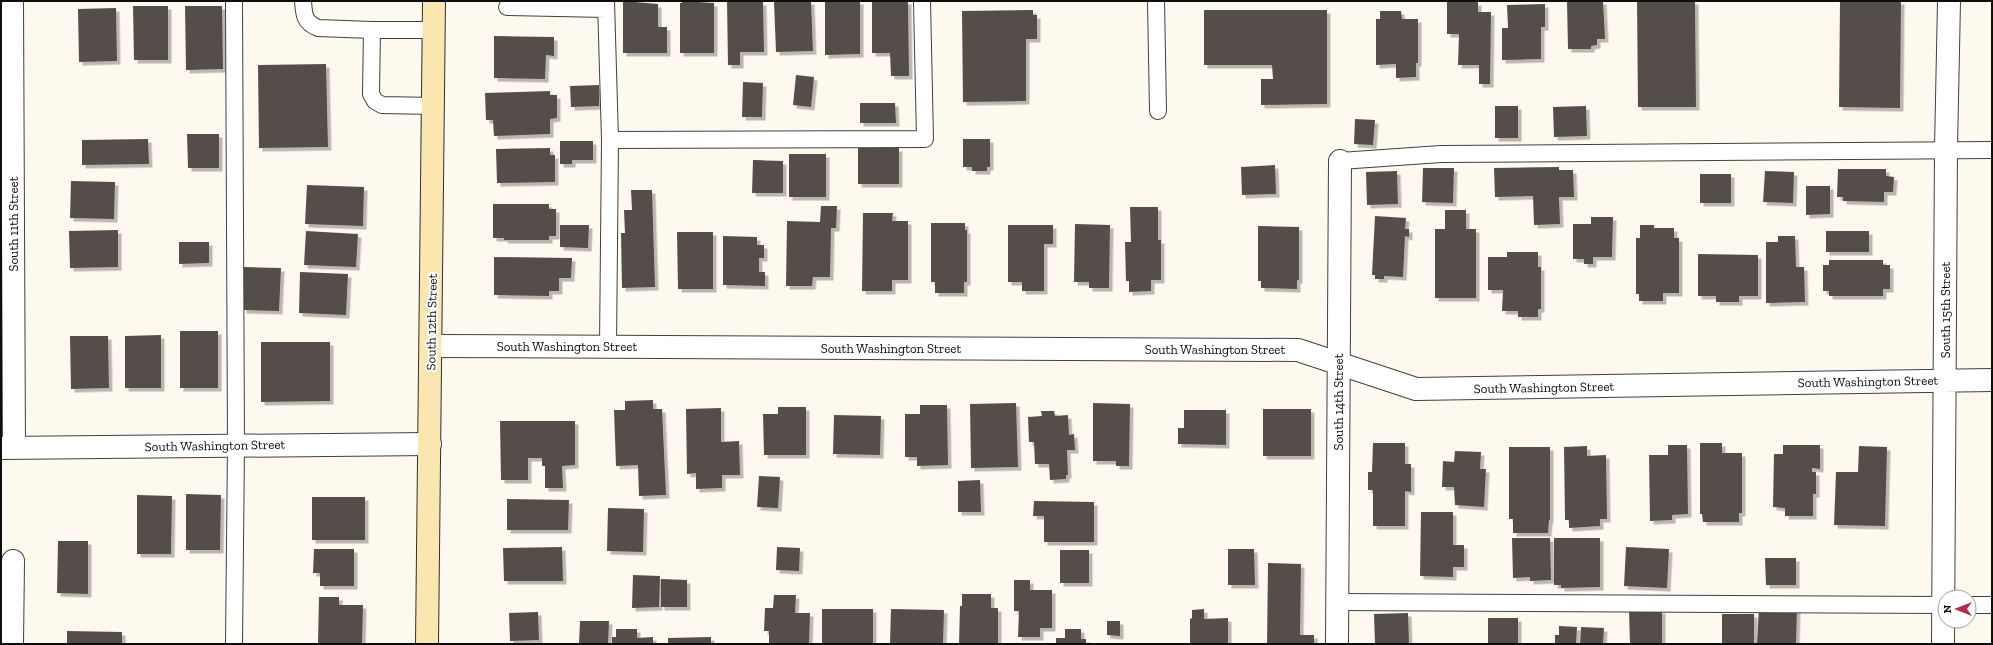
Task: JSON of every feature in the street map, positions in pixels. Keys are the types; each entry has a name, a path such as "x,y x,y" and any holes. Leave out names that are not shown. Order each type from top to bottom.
{"main road":[{"name":"South 12th Street","path":"427,644 435,30 434,1"}],"street":[{"name":"South 11th Street","path":"8,448 12,1"},
{"name":"South 15th Street","path":"1944,589 1944,380 1949,1"},
{"name":"South 14th Street","path":"1337,644 1340,161"},
{"name":"South Washington Street","path":"431,346 1298,350 1416,389 1992,380"},
{"name":"South Washington Street","path":"8,448 430,444"},
{"path":"12,644 13,561"},
{"name":"South 15th Street","path":"1942,644 1943,629"}],"lane":[{"path":"234,1 236,445 234,644"},
{"path":"303,1 304,18 310,25 318,28 435,30"},
{"path":"610,140 925,139 922,1"},
{"path":"1156,1 1158,111"},
{"path":"507,7 606,5 610,140 608,346"},
{"path":"372,30 371,94 375,101 382,105 434,106"},
{"path":"1340,161 1441,154 1992,150"},
{"path":"1337,602 1937,605"},
{"path":"1977,605 1992,605"}],"building":[{"path":"623,1 658,4 658,27 667,27 667,53 623,53"},
{"path":"682,1 714,3 714,53 680,53 680,3 682,3"},
{"path":"727,1 763,2 764,52 740,52 740,65 728,65"},
{"path":"811,1 813,51 776,52 774,2"},
{"path":"825,1 860,1 860,54 825,55"},
{"path":"872,1 908,1 909,76 891,76 890,53 872,53"},
{"path":"1603,1 1605,39 1597,39 1597,45 1591,46 1591,49 1568,49 1567,2"},
{"path":"1637,1 1695,1 1696,107 1638,107"},
{"path":"1840,1 1901,1 1900,108 1839,107"},
{"path":"1447,2 1478,2 1478,12 1491,12 1490,84 1479,84 1479,65 1458,65 1459,34 1447,34"},
{"path":"1545,4 1545,27 1541,27 1541,59 1502,60 1502,28 1508,28 1507,5"},
{"path":"133,6 168,6 168,60 134,60"},
{"path":"185,6 222,6 223,69 186,70"},
{"path":"116,8 117,61 79,62 78,9"},
{"path":"1033,10 1033,15 1037,15 1037,39 1026,39 1026,101 963,102 962,11"},
{"path":"1204,10 1327,10 1327,104 1261,105 1261,79 1273,79 1272,65 1204,65"},
{"path":"1380,11 1401,11 1402,19 1418,19 1418,63 1416,63 1416,77 1396,78 1396,64 1376,65 1376,19 1380,19"},
{"path":"494,36 554,37 554,56 546,55 545,79 494,78"},
{"path":"326,64 328,147 259,148 258,65"},
{"path":"796,75 814,77 811,107 793,105"},
{"path":"743,82 763,83 762,117 742,117"},
{"path":"599,85 599,106 571,107 570,86"},
{"path":"550,91 550,95 557,95 557,118 550,119 550,134 494,136 493,120 486,120 485,93"},
{"path":"860,103 895,103 896,123 860,123"},
{"path":"1495,106 1518,106 1518,138 1495,138"},
{"path":"1586,106 1587,136 1554,137 1553,107"},
{"path":"1355,119 1375,120 1373,145 1354,144"},
{"path":"187,134 219,134 219,168 188,168"},
{"path":"148,139 149,164 82,165 82,140"},
{"path":"963,139 990,139 990,167 987,167 987,171 972,171 972,167 963,167"},
{"path":"560,141 593,141 593,160 572,160 572,164 560,164"},
{"path":"858,147 899,148 899,184 858,184"},
{"path":"550,148 550,155 555,155 555,182 497,183 496,149"},
{"path":"789,154 826,154 826,197 789,197"},
{"path":"753,160 783,161 783,193 752,193"},
{"path":"1275,165 1276,194 1242,195 1241,167"},
{"path":"1559,167 1559,170 1573,170 1574,197 1559,197 1560,224 1534,225 1533,196 1495,197 1494,168"},
{"path":"1423,168 1454,168 1453,203 1422,202"},
{"path":"1838,169 1886,169 1886,176 1894,177 1893,192 1884,192 1884,202 1843,201 1843,197 1837,197"},
{"path":"1397,171 1398,204 1367,205 1366,172"},
{"path":"1765,171 1794,172 1793,203 1763,202"},
{"path":"1700,174 1731,174 1731,203 1700,203"},
{"path":"71,181 115,182 114,219 70,218"},
{"path":"307,185 364,187 363,226 305,224"},
{"path":"1806,186 1830,186 1830,214 1806,215"},
{"path":"631,190 652,190 655,287 622,288 621,233 625,233 624,210 632,210"},
{"path":"493,204 549,204 549,209 556,209 556,236 549,236 549,240 504,240 504,238 493,238"},
{"path":"821,206 837,206 836,228 831,228 830,277 813,277 812,286 786,286 787,221 820,222"},
{"path":"1130,207 1158,207 1158,240 1161,240 1161,280 1151,280 1151,291 1129,292 1129,281 1126,281 1125,242 1131,242"},
{"path":"1445,210 1466,210 1466,229 1476,229 1476,298 1435,298 1435,229 1445,229"},
{"path":"863,213 893,213 892,221 908,221 908,280 892,280 892,291 862,291"},
{"path":"1375,216 1406,218 1405,229 1409,229 1409,237 1405,236 1403,277 1384,276 1384,279 1375,279 1375,275 1372,275"},
{"path":"1591,217 1613,217 1612,257 1593,257 1593,264 1584,264 1584,259 1573,259 1573,224 1591,224"},
{"path":"931,223 965,223 965,230 967,230 967,282 964,282 964,293 935,293 935,282 931,282"},
{"path":"1075,224 1110,225 1109,288 1089,288 1089,282 1074,282"},
{"path":"560,225 589,225 588,248 560,247"},
{"path":"1008,225 1053,225 1053,244 1044,244 1044,291 1022,291 1022,282 1008,282"},
{"path":"1640,225 1654,225 1654,228 1674,228 1674,238 1679,238 1679,293 1663,293 1663,301 1639,301 1639,294 1636,294 1636,238 1640,238"},
{"path":"1258,226 1299,227 1299,280 1297,280 1297,289 1261,288 1261,281 1258,281"},
{"path":"118,230 118,267 70,268 69,231"},
{"path":"306,231 358,234 356,267 304,265"},
{"path":"1826,231 1869,231 1869,252 1826,252"},
{"path":"677,232 713,232 713,289 678,289"},
{"path":"723,236 757,237 757,245 764,245 764,258 759,258 759,272 765,272 765,286 723,285"},
{"path":"1778,236 1795,236 1796,267 1804,267 1805,302 1766,303 1766,242 1778,242"},
{"path":"179,242 209,242 209,263 179,264"},
{"path":"1507,252 1538,252 1538,267 1541,267 1541,309 1538,309 1538,317 1518,317 1518,311 1502,311 1503,290 1488,290 1488,257 1507,257"},
{"path":"1698,254 1758,255 1758,296 1739,296 1739,302 1716,302 1716,296 1698,296"},
{"path":"494,257 572,258 571,278 559,278 559,291 549,291 549,296 494,295"},
{"path":"1829,260 1883,260 1883,265 1890,265 1890,289 1883,289 1883,296 1829,296 1829,291 1823,291 1823,265 1829,265"},
{"path":"244,267 281,268 279,311 243,310"},
{"path":"300,272 348,274 346,315 299,313"},
{"path":"180,331 218,331 218,388 180,388"},
{"path":"161,335 161,388 125,388 125,336"},
{"path":"70,336 108,336 109,388 71,389"},
{"path":"261,342 330,342 330,401 261,402"},
{"path":"653,400 653,409 662,409 666,495 639,496 638,465 616,466 614,410 625,410 625,401"},
{"path":"1016,403 1018,467 971,468 970,404"},
{"path":"1093,403 1130,404 1129,466 1116,466 1116,461 1093,461"},
{"path":"920,405 947,405 948,465 917,466 917,457 905,457 905,414 920,414"},
{"path":"778,407 806,407 806,455 764,455 763,414 778,414"},
{"path":"721,408 721,442 739,441 740,475 722,475 722,488 696,489 696,473 687,474 686,409"},
{"path":"1263,409 1311,409 1311,456 1263,456"},
{"path":"1184,410 1226,410 1226,445 1178,444 1178,428 1184,428"},
{"path":"1041,411 1054,411 1055,416 1068,415 1069,435 1074,434 1075,450 1067,450 1068,475 1066,475 1066,479 1050,480 1049,464 1035,464 1034,442 1029,442 1028,417 1042,416"},
{"path":"834,415 881,416 880,455 833,454"},
{"path":"500,421 575,421 575,465 562,466 563,488 545,488 545,466 542,466 542,458 528,458 528,480 501,480"},
{"path":"1373,443 1405,443 1405,464 1411,464 1411,492 1405,491 1405,526 1373,526 1373,490 1368,490 1368,472 1372,472"},
{"path":"1700,443 1722,443 1722,453 1742,453 1742,513 1739,513 1739,522 1703,522 1702,514 1700,514"},
{"path":"1668,445 1687,445 1688,514 1672,515 1672,520 1650,521 1649,455 1668,455"},
{"path":"1783,445 1820,445 1820,469 1812,468 1812,472 1816,472 1816,494 1813,494 1813,516 1785,516 1785,508 1773,507 1774,454 1783,454"},
{"path":"1587,446 1587,456 1606,455 1607,519 1600,519 1600,526 1569,528 1569,520 1565,520 1564,447"},
{"path":"1859,446 1887,447 1885,526 1834,525 1836,472 1858,472"},
{"path":"1509,447 1550,447 1550,520 1548,533 1513,533 1513,519 1509,519"},
{"path":"1455,451 1481,452 1480,469 1486,469 1484,507 1455,505 1454,487 1442,487 1443,461 1454,462"},
{"path":"759,476 780,477 778,508 757,507"},
{"path":"980,480 981,512 958,512 958,481"},
{"path":"186,494 221,495 220,550 186,550"},
{"path":"137,495 172,496 171,554 137,554"},
{"path":"312,497 365,497 365,540 312,540"},
{"path":"507,499 569,500 568,530 507,530"},
{"path":"1034,501 1094,502 1094,542 1044,542 1044,516 1033,516"},
{"path":"608,508 644,509 643,552 607,551"},
{"path":"1421,512 1453,512 1453,545 1464,545 1464,567 1453,567 1453,577 1420,576"},
{"path":"1512,538 1550,538 1551,580 1530,581 1530,577 1513,578"},
{"path":"1554,538 1600,538 1600,587 1561,588 1561,585 1554,585"},
{"path":"58,541 88,541 88,594 57,593"},
{"path":"562,547 563,581 504,581 503,548"},
{"path":"777,547 800,548 799,571 776,570"},
{"path":"1626,547 1669,549 1667,588 1624,586"},
{"path":"314,549 354,549 354,586 320,586 320,573 313,573"},
{"path":"1228,549 1254,549 1255,585 1228,585"},
{"path":"1060,550 1089,550 1089,583 1060,583"},
{"path":"1765,558 1796,558 1796,585 1766,585"},
{"path":"1268,563 1301,564 1300,635 1314,635 1314,644 1267,644"},
{"path":"633,575 660,576 659,607 632,608"},
{"path":"661,579 687,580 687,607 661,607"},
{"path":"1014,580 1030,580 1030,590 1052,590 1052,628 1040,628 1040,637 1018,637 1019,611 1014,611"},
{"path":"962,594 991,594 991,608 998,608 998,644 959,644 960,606 962,606"},
{"path":"774,595 796,595 795,613 810,613 809,644 769,644 769,631 764,631 765,608 773,608"},
{"path":"319,597 339,597 339,605 363,605 362,644 318,644"},
{"path":"1759,607 1797,608 1796,644 1757,644"},
{"path":"822,609 873,609 873,644 822,644"},
{"path":"891,609 944,610 943,644 890,644"},
{"path":"1204,609 1204,619 1228,618 1228,644 1190,644 1190,619 1192,618 1192,610"},
{"path":"1662,610 1662,644 1630,644 1629,611"},
{"path":"538,612 539,640 510,641 509,613"},
{"path":"1408,613 1409,644 1375,644 1374,614"},
{"path":"1722,614 1754,614 1754,644 1722,644"},
{"path":"1488,618 1518,618 1518,644 1488,644"},
{"path":"580,621 609,621 608,644 579,644"},
{"path":"1107,621 1120,621 1120,636 1107,635"},
{"path":"1559,626 1577,627 1576,644 1555,644 1555,635 1559,635"},
{"path":"1581,627 1604,628 1603,644 1580,644"},
{"path":"616,629 637,629 637,638 653,637 653,644 612,644 612,637 616,637"},
{"path":"1065,629 1081,629 1081,639 1086,639 1086,644 1056,644 1056,638 1065,638"},
{"path":"67,631 122,632 122,644 67,644"},
{"path":"711,637 711,644 668,644 668,638"}]}
